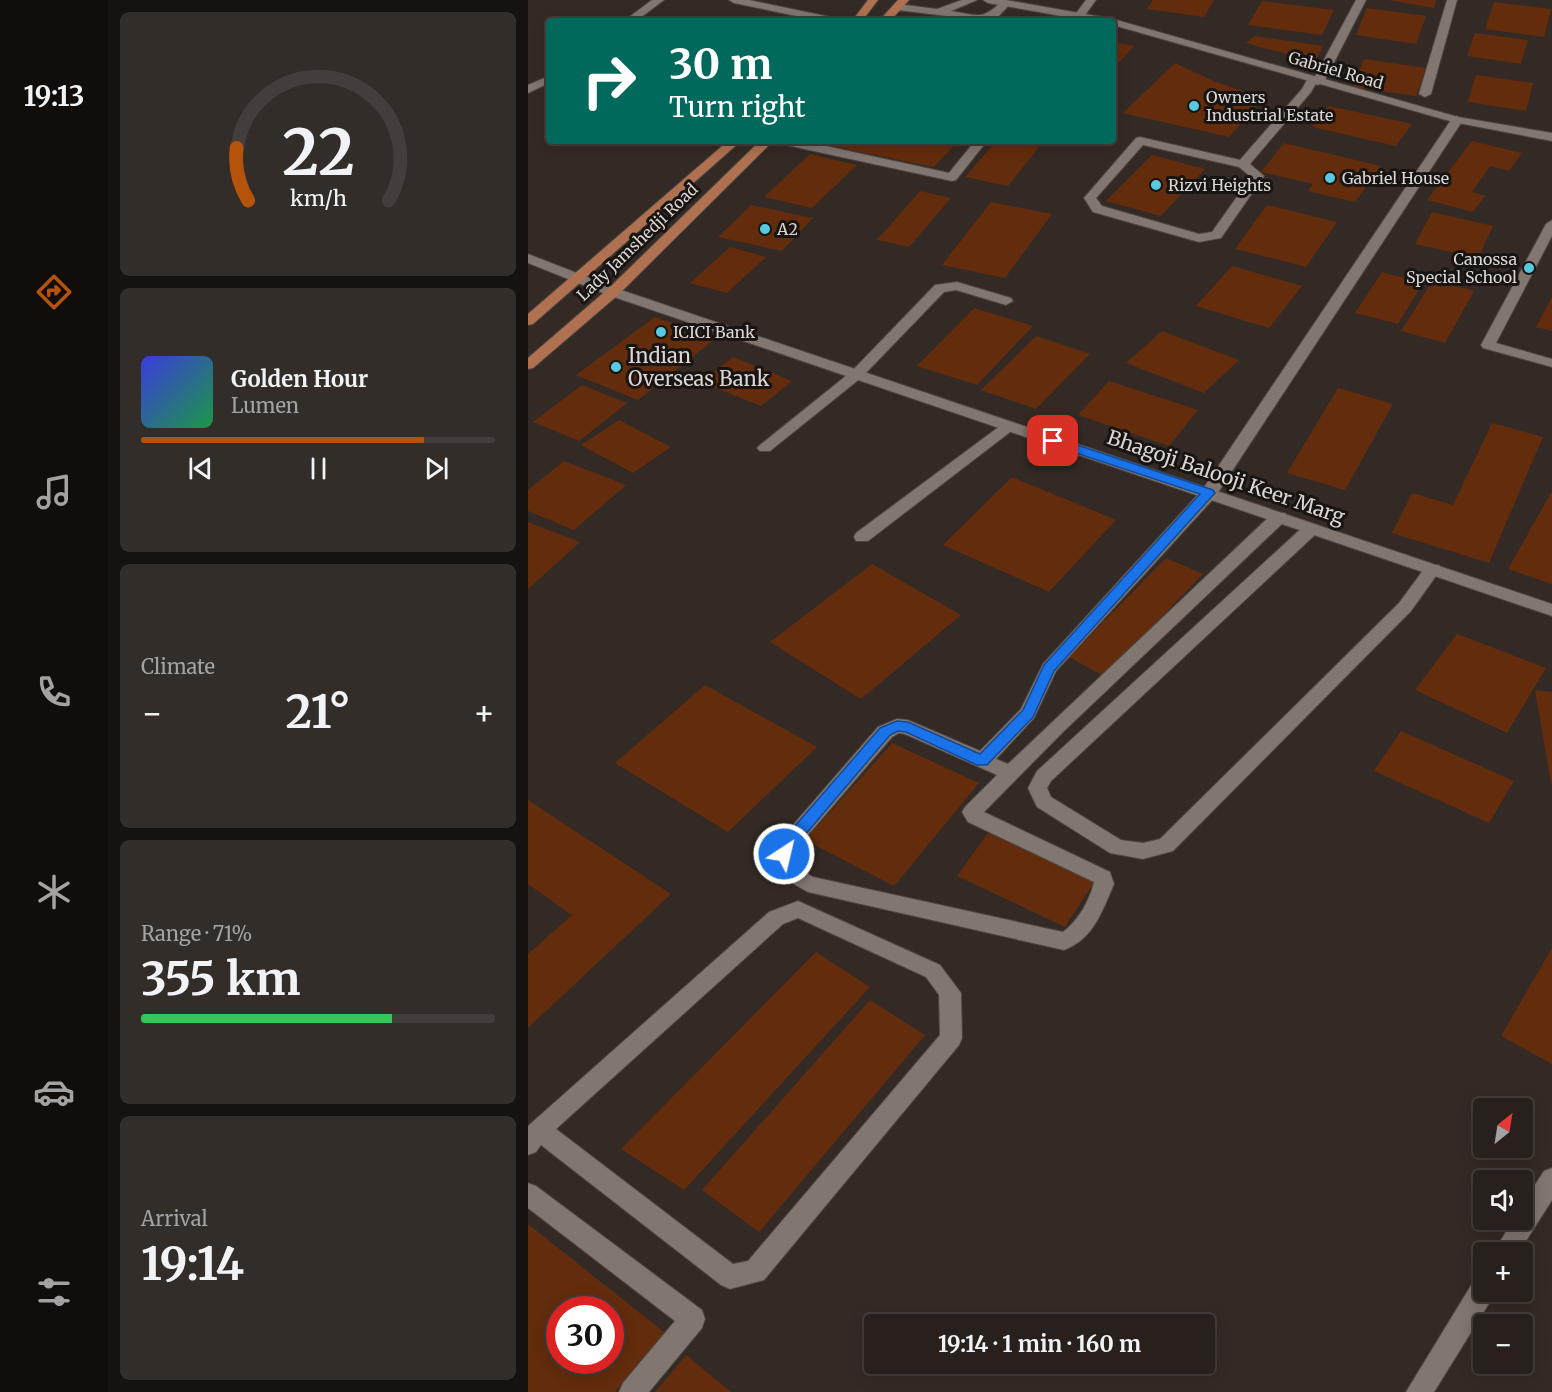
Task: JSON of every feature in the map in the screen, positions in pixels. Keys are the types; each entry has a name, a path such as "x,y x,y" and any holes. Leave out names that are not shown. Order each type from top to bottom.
{"main road":[{"path":"858,18 873,0"},
{"path":"887,18 901,3"},
{"name":"Lady Jamshedji Road","path":"528,321 581,278 732,144"},
{"name":"Lady Jamshedji Road","path":"528,365 614,292 764,144"}],"street":[{"path":"633,18 659,0"},
{"path":"734,0 821,18"},
{"path":"939,13 972,0"},
{"path":"988,0 1090,18"},
{"path":"1079,16 1091,0"},
{"path":"1243,164 1315,81 1360,0"},
{"path":"1425,94 1452,0"},
{"path":"901,3 939,13 981,18"},
{"path":"990,18 1006,3"},
{"name":"Gabriel Road","path":"1116,23 1457,120 1552,137"},
{"path":"528,90 546,81"},
{"path":"982,761 1028,713 1049,668 1209,493 1457,120"},
{"path":"1140,141 1243,164 1258,176 1216,235 1199,238 1097,209 1090,198 1140,141"},
{"path":"800,144 952,177 979,144"},
{"path":"1552,224 1488,345 1552,363"},
{"name":"Bhagoji Balooji Keer Marg","path":"528,258 614,292 1552,610"},
{"path":"765,448 857,374 940,288 957,286 1006,301"},
{"path":"862,537 1009,426"},
{"path":"1010,773 908,727 897,726 885,732 787,846 784,854 785,865 796,877 808,884 1064,941 1072,939 1079,932 1104,884 1103,878 975,817 972,812 1057,727 1279,517"},
{"path":"1311,529 1275,565 1044,776 1037,788 1044,802 1117,847 1143,851 1166,845 1405,607 1433,569"},
{"path":"1028,713 1057,727"},
{"path":"798,909 933,971 950,993 951,1038 755,1272 730,1277 533,1137 776,918 798,909"},
{"path":"1512,1242 1552,1179"},
{"path":"528,1194 693,1319 632,1392"},
{"path":"1419,1392 1475,1302"}],"building":[{"path":"1153,0 1214,0 1204,17 1147,9"},
{"path":"1388,0 1436,0 1434,8"},
{"path":"1262,1 1334,10 1322,35 1248,25"},
{"path":"1494,2 1551,9 1544,37 1485,29"},
{"path":"1367,8 1426,16 1416,44 1356,35"},
{"path":"1475,33 1528,40 1521,64 1467,56"},
{"path":"1254,36 1323,46 1315,62 1246,43"},
{"path":"1116,43 1134,46 1116,66"},
{"path":"1364,59 1426,68 1416,96 1353,87"},
{"name":"Owners Industrial Estate","path":"1175,63 1216,82 1264,98 1229,137 1123,113"},
{"path":"1476,75 1533,83 1526,111 1468,102"},
{"path":"1329,106 1412,124 1396,146 1312,127"},
{"path":"1472,141 1522,153 1509,171 1490,166 1472,192 1485,196 1473,212 1427,200"},
{"name":"Gabriel House","path":"1284,143 1381,166 1355,202 1308,191 1313,184 1261,172"},
{"path":"822,144 955,144 934,167"},
{"path":"993,144 1042,144 1008,186 965,177"},
{"path":"810,154 857,165 812,208 764,197"},
{"name":"Rizvi Heights","path":"1152,155 1205,169 1161,216 1106,201"},
{"path":"920,191 951,198 909,247 877,240"},
{"path":"991,202 1052,214 1005,278 942,265"},
{"name":"A2","path":"751,205 813,218 782,251 718,237"},
{"path":"1267,205 1337,222 1306,267 1235,249"},
{"path":"1432,212 1493,226 1478,258 1415,244"},
{"path":"730,247 766,257 727,293 690,283"},
{"path":"1232,266 1302,286 1269,328 1196,306"},
{"path":"1382,272 1423,283 1398,324 1355,313"},
{"path":"1433,280 1474,291 1445,343 1401,331"},
{"path":"1552,297 1552,331 1536,327"},
{"path":"974,308 1033,326 977,385 917,366"},
{"path":"655,317 715,339 638,400 576,375"},
{"path":"1162,331 1239,360 1204,393 1126,363"},
{"path":"1036,336 1090,354 1036,409 981,390"},
{"path":"733,357 792,381 761,406 701,382"},
{"path":"1109,381 1198,410 1169,446 1078,415"},
{"path":"582,385 627,403 579,441 533,422"},
{"path":"1338,388 1393,404 1345,490 1287,473"},
{"path":"619,420 671,447 633,473 581,445"},
{"path":"1492,423 1543,437 1489,563 1392,533 1412,493 1453,505"},
{"path":"564,461 626,485 574,530 528,511 528,490"},
{"path":"1012,477 1116,520 1049,592 943,545"},
{"path":"1552,491 1552,584 1508,569"},
{"path":"528,522 580,542 528,589"},
{"path":"1166,558 1203,574 1104,676 1069,657"},
{"path":"872,564 961,615 861,699 770,642"},
{"path":"1457,634 1546,668 1507,733 1415,690"},
{"path":"705,685 817,747 728,832 615,763"},
{"path":"1535,690 1552,692 1552,783 1551,783"},
{"path":"1401,731 1514,781 1489,823 1374,771"},
{"path":"892,743 979,783 894,886 805,840"},
{"path":"528,800 671,894 528,1028 528,954 572,915 528,884"},
{"path":"988,833 1095,881 1065,927 957,876"},
{"path":"1552,948 1552,1064 1501,1036"},
{"path":"816,952 870,987 684,1190 621,1149"},
{"path":"870,1000 925,1035 759,1232 702,1190"},
{"path":"528,1224 618,1296 546,1296 546,1374 624,1374 624,1300 665,1333 615,1392 528,1392"},
{"path":"686,1355 731,1392 655,1392"}],"place":[{"name":"Owners Industrial Estate","path":"1194,106"},
{"name":"Gabriel House","path":"1330,178"},
{"name":"Rizvi Heights","path":"1156,185"},
{"name":"A2","path":"765,229"},
{"name":"Canossa Special School","path":"1529,268"},
{"name":"ICICI Bank","path":"661,332"},
{"name":"Indian Overseas Bank","path":"616,367"}],"route":[{"path":"784,854 787,846 885,732 897,726 908,727 982,761 1028,713 1049,668 1209,493 1053,441"}]}
